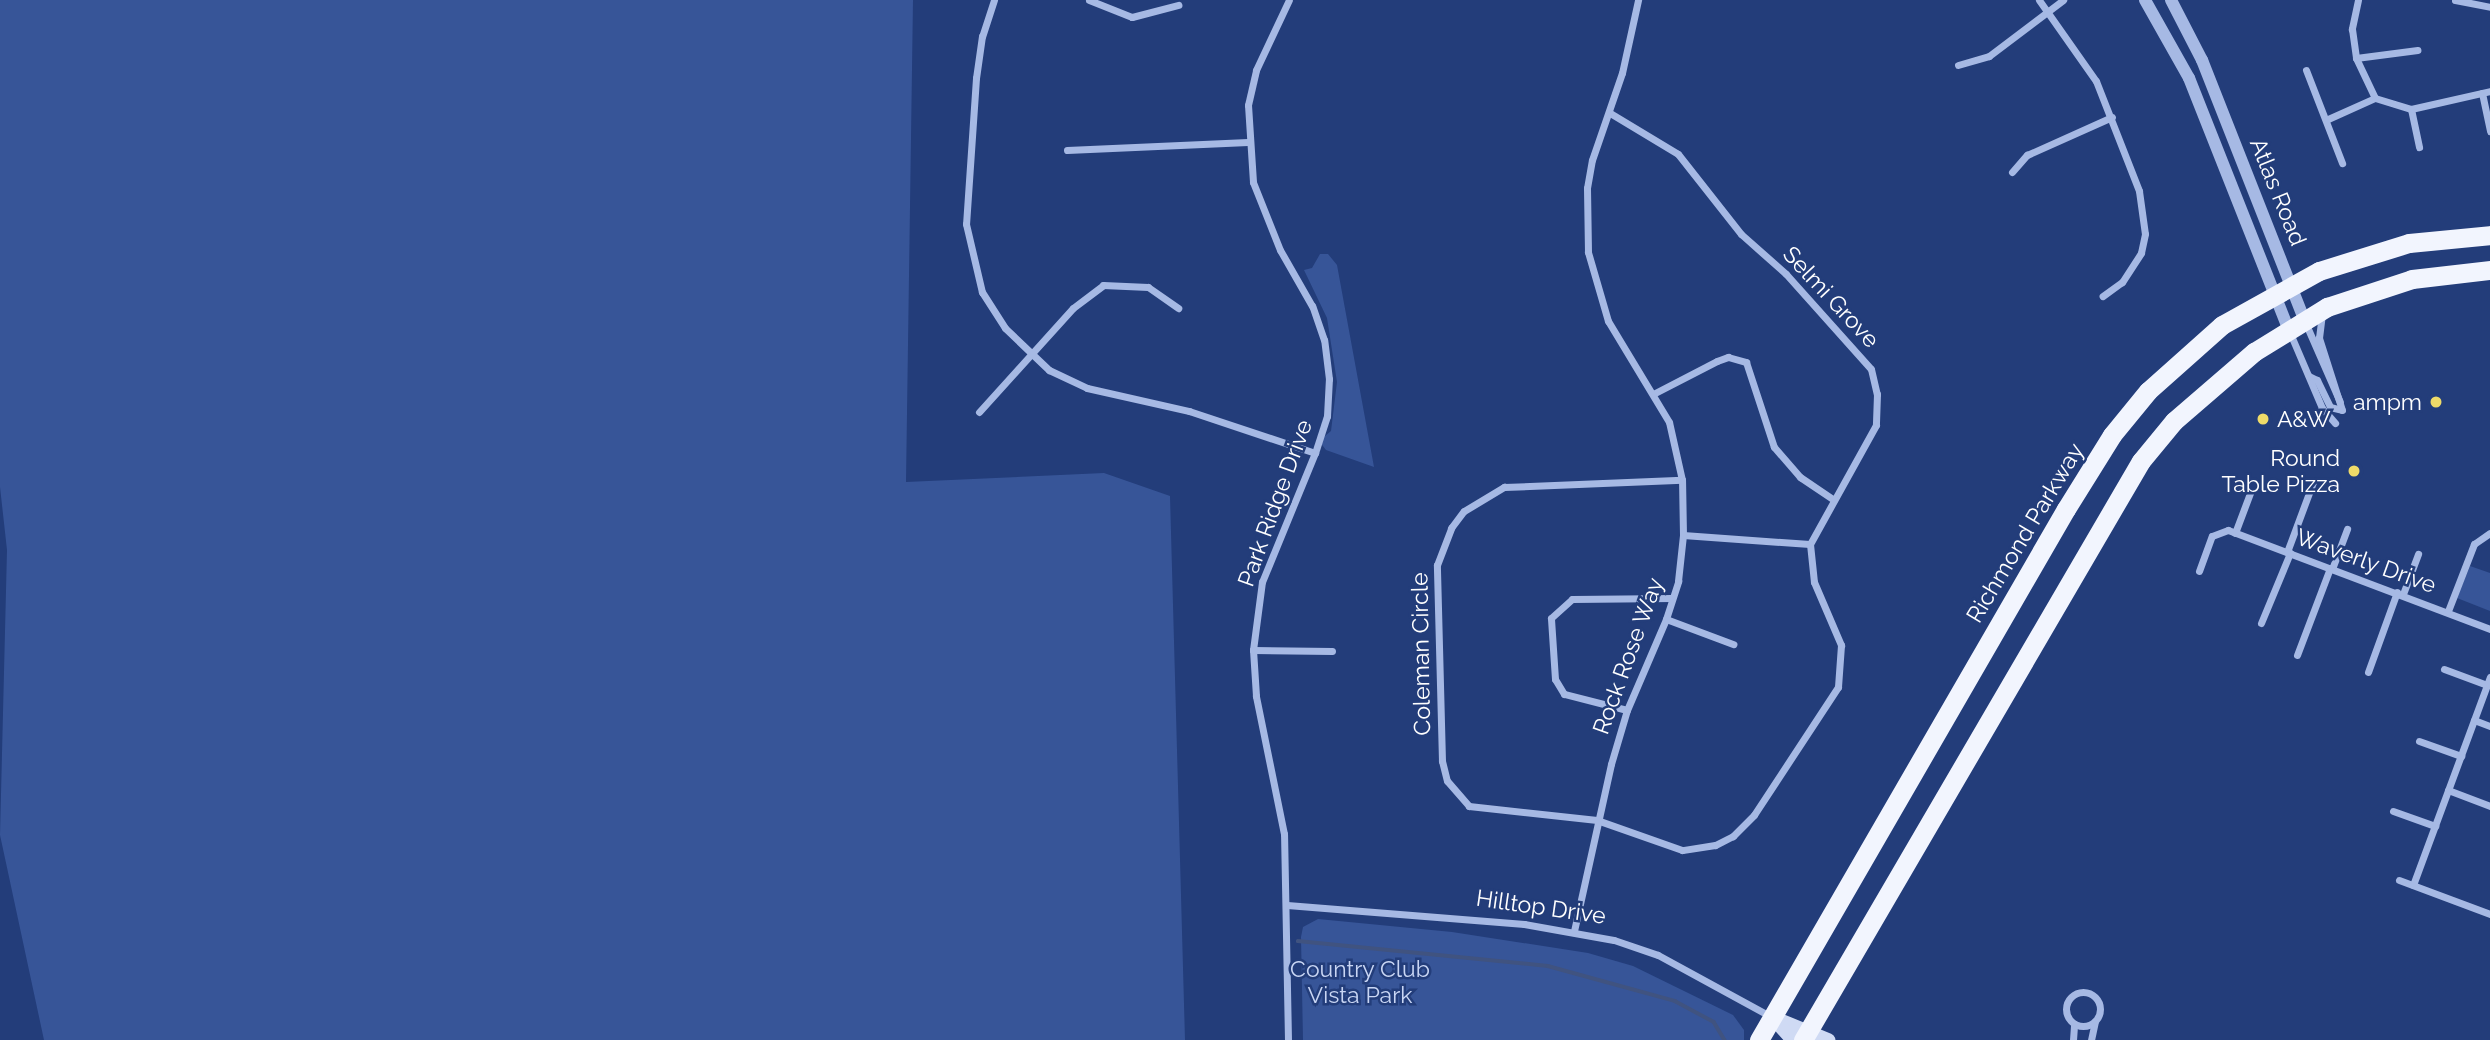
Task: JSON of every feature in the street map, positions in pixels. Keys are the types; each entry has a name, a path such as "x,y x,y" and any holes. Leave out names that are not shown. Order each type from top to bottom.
{"highway":[{"name":"Richmond Parkway","path":"1759,1040 2112,435 2180,359 2231,319 2283,288 2397,246 2490,234"},
{"path":"1801,1037 2141,461 2210,386 2327,307 2412,279 2490,270"}],"main road":[{"name":"Hilltop Drive","path":"1772,1017 1801,1037 1828,1040"}],"street":[{"path":"995,0 982,36 976,78 966,224 982,292 1004,328 1049,370 1087,388 1178,407 1315,453"},
{"path":"1089,0 1132,17 1178,5"},
{"name":"Park Ridge Drive","path":"1288,1040 1287,905 1280,798 1268,762 1253,650 1262,582 1315,453 1326,416 1329,379 1324,340 1312,306 1265,216 1253,182 1248,142 1248,105 1256,69 1289,0"},
{"name":"Rock Rose Way","path":"1574,931 1597,820 1627,710 1667,619 1683,535 1682,480 1669,422 1655,393 1608,321 1588,252 1587,188 1610,113 1638,0"},
{"path":"2039,0 2092,73 2134,171 2145,234 2131,271 2103,296"},
{"path":"1958,65 1989,55 2063,0"},
{"name":"Atlas Road","path":"2145,0 2189,78 2297,325 2343,410 2330,407 2317,380 2309,376"},
{"name":"Atlas Road","path":"2171,0 2202,60 2297,325 2309,376 2325,412 2334,423"},
{"path":"2358,0 2352,29 2356,58 2375,98"},
{"path":"2455,0 2490,7"},
{"path":"2356,58 2417,50"},
{"path":"2306,71 2328,119 2342,163"},
{"path":"2328,119 2375,98 2411,109 2486,92 2490,131"},
{"path":"2411,109 2419,147"},
{"name":"Selmi Grove","path":"1610,113 1661,140 1678,154 1741,234 1786,274 1871,369 1877,394 1876,425 1810,544"},
{"path":"2012,172 2027,155 2112,117"},
{"path":"1067,150 1248,142"},
{"path":"979,412 1073,309 1103,285 1148,287 1178,309"},
{"path":"2327,307 2319,321 2319,338 2340,402"},
{"path":"1655,393 1728,357 1746,362 1774,447 1800,477 1833,499"},
{"name":"Coleman Circle","path":"1597,820 1486,810 1469,806 1447,781 1442,761 1437,565 1443,545 1464,511 1504,487 1682,480"},
{"path":"2261,623 2313,482"},
{"path":"2199,571 2212,536 2232,532 2250,493"},
{"path":"2298,654 2347,529"},
{"name":"Waverly Drive","path":"2232,532 2490,629"},
{"path":"2448,611 2474,544 2490,533"},
{"path":"1597,820 1682,850 1724,841 1754,815 1829,706 1840,680 1841,645 1814,582 1810,544 1683,535"},
{"path":"2368,672 2418,554"},
{"path":"1627,710 1564,694 1555,679 1551,618 1572,599 1672,598"},
{"path":"1667,619 1733,644"},
{"path":"1253,650 1332,651"},
{"path":"2413,885 2489,681 2444,669"},
{"path":"2474,720 2490,726"},
{"path":"2418,741 2461,756"},
{"path":"2448,790 2490,806"},
{"path":"2393,811 2435,826"},
{"path":"2399,880 2490,914"},
{"name":"Hilltop Drive","path":"1287,905 1574,931 1657,955 1772,1017"},
{"path":"2073,1040 2074,1024 2065,1007 2078,992 2090,993 2099,1002 2091,1040"},
{"path":"2074,1024 2095,1021"}],"green space":[{"path":"0,0 913,0 906,482 1104,473 1170,496 1185,1040 44,1040 0,835 7,550 0,487"},
{"path":"1320,254 1328,254 1337,265 1374,467 1326,450 1319,441 1331,431 1337,382 1327,318 1304,270 1312,268"},
{"path":"2470,566 2490,573 2490,611 2457,598"},
{"name":"Country Club Vista Park","path":"1318,919 1452,932 1588,953 1633,966 1733,1015 1744,1030 1744,1040 1303,1040 1301,937 1303,927"}],"waterway":[{"path":"1298,941 1548,966 1675,1001 1714,1022 1725,1040"}],"place":[{"name":"ampm","path":"2436,402"},
{"name":"A&W","path":"2263,419"},
{"name":"Round Table Pizza","path":"2354,471"}]}
